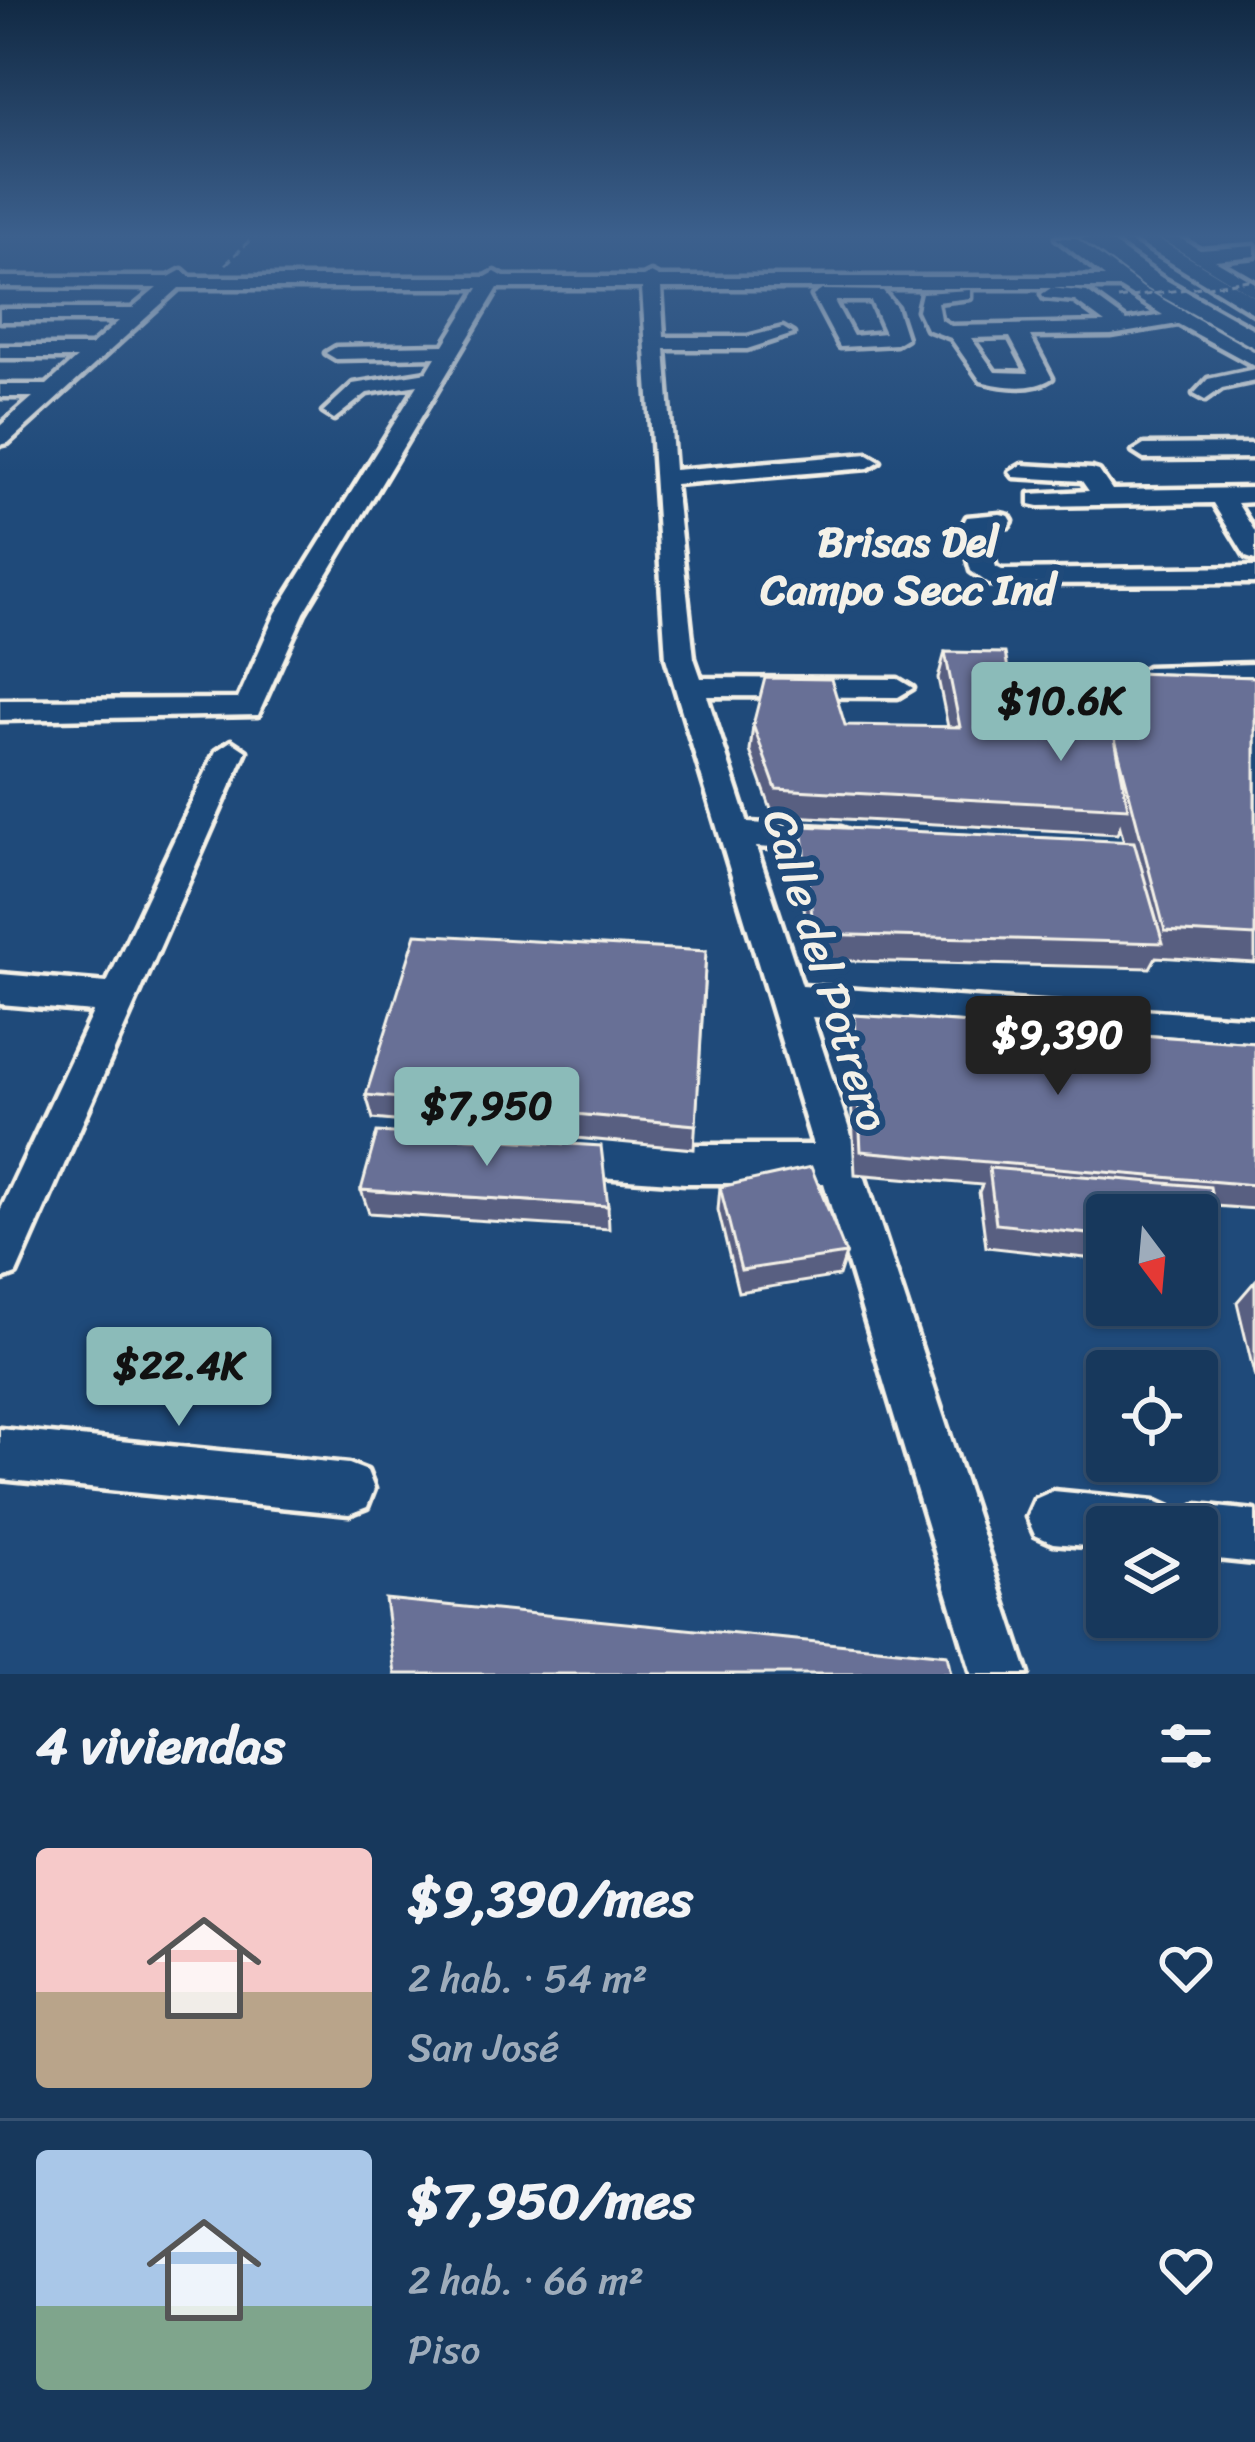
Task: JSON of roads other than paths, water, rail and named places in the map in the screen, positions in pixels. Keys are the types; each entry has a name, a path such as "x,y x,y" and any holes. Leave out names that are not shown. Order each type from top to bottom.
{"main road":[{"path":"1212,316 1255,340"}],"street":[{"path":"0,438 137,316"},
{"path":"0,710 248,709 290,613 469,316"},
{"name":"Calle del Potrero","path":"654,316 675,632 689,687 1000,1674"},
{"path":"831,316 834,323 895,324 890,316"},
{"path":"930,316 935,327 957,332 1017,332 1079,316"},
{"path":"1179,316 1255,360"},
{"path":"957,332 988,377 1042,379 1017,332"},
{"path":"654,343 747,343 783,334"},
{"path":"337,353 448,351"},
{"path":"0,352 97,352"},
{"path":"1205,394 1215,383 1255,375"},
{"path":"334,412 360,388 434,377"},
{"path":"0,391 52,391"},
{"path":"1144,452 1255,451"},
{"path":"663,478 868,461"},
{"path":"1022,472 1091,476 1105,498"},
{"path":"1172,479 1255,479"},
{"path":"1220,495 1255,552"},
{"path":"1040,499 1255,495"},
{"path":"1000,521 972,526 984,571 1022,580 1255,575"},
{"path":"1133,677 1255,673"},
{"path":"689,687 898,688"},
{"path":"0,1259 231,751"},
{"path":"735,834 878,842"},
{"path":"0,989 118,999"},
{"path":"784,1000 1255,1034"},
{"path":"528,1153 685,1164 836,1164"},
{"path":"0,1454 349,1489"},
{"path":"1053,1517 1086,1520"},
{"path":"1218,1533 1255,1537"}],"district":[{"name":"Brisas Del Campo Secc Ind","path":"908,565"}]}
